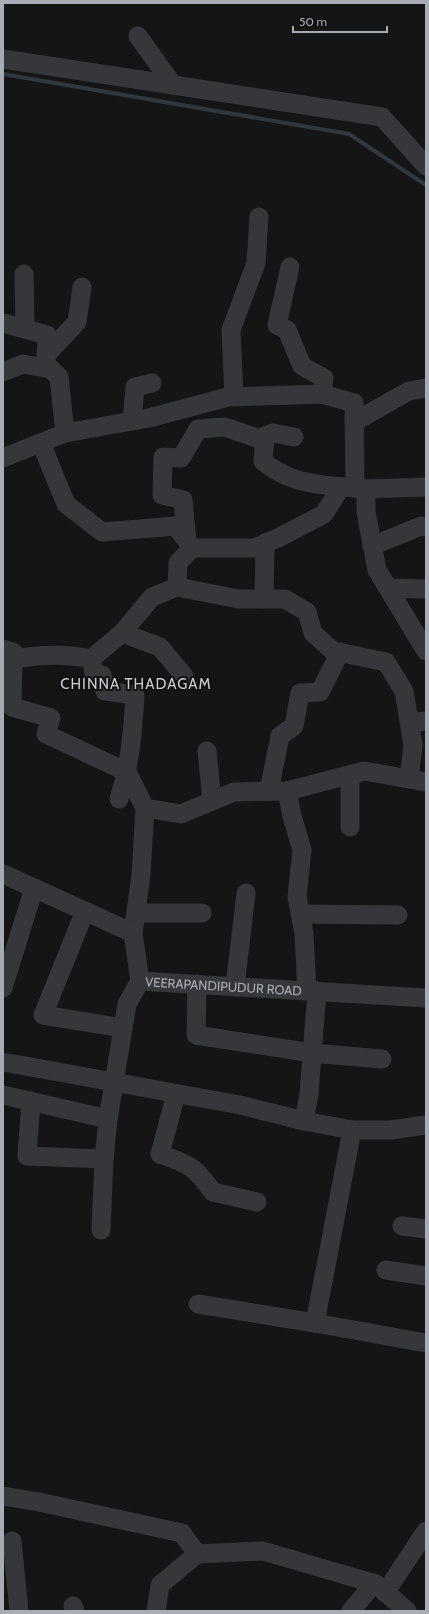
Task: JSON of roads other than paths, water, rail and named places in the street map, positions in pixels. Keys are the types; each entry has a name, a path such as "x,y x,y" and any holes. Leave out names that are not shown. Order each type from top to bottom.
{"street":[{"path":"138,36 173,85"},
{"path":"3,59 382,116 426,166"},
{"path":"234,396 231,330 256,263 259,217"},
{"path":"290,267 277,326 287,330 302,366 324,378 322,394"},
{"path":"24,274 25,329"},
{"path":"49,362 77,322 82,287"},
{"path":"3,323 48,335 49,362 59,377 65,433"},
{"path":"3,372 22,364 49,362"},
{"path":"132,421 135,387 152,383"},
{"path":"354,422 408,391 426,388"},
{"path":"3,458 65,433 149,418 234,396 322,394 354,403 354,488 366,512 377,570 426,651"},
{"path":"177,587 178,563 190,545 183,500 162,496 163,457 180,458 198,428 225,427 265,441"},
{"path":"294,437 273,433 265,436 262,461 281,474 302,481 354,488 426,487"},
{"path":"41,443 66,504 102,532 176,526 190,545"},
{"path":"190,545 254,548 278,538 324,514 354,488"},
{"path":"372,546 421,526 426,527"},
{"path":"264,599 265,543"},
{"path":"177,587 238,599 285,599 307,612 313,633 332,651 386,662 404,691 418,722 413,745 418,781 364,771 278,791 234,792 181,814 145,808 127,772 46,734 51,718 12,707 8,704 8,654 68,655 91,658 122,633 152,597 177,587"},
{"path":"388,588 426,590"},
{"path":"122,633 160,647 184,676"},
{"path":"304,1121 310,1094 312,1053 312,991 297,896 302,850 292,816 278,791 280,736 294,726 300,693 320,692 340,652"},
{"path":"91,658 94,672 102,675 105,691 135,695 132,738 127,772 119,799"},
{"path":"207,751 212,801"},
{"path":"350,775 350,827"},
{"name":"VEERAPANDIPUDUR ROAD","path":"145,808 141,875 133,933 140,981 426,998"},
{"path":"3,874 133,933"},
{"path":"4,983 34,888"},
{"path":"235,987 246,893"},
{"path":"84,911 43,1014 123,1028"},
{"path":"136,913 202,913"},
{"path":"301,914 398,915"},
{"path":"101,1230 104,1159 108,1119 127,1004 140,981"},
{"path":"197,984 196,1035 312,1053 382,1059"},
{"path":"3,1062 240,1105 304,1121 352,1130 391,1130 426,1124"},
{"path":"176,1094 160,1154 189,1164 199,1173 213,1192 257,1202"},
{"path":"3,1095 108,1119"},
{"path":"31,1102 27,1156 104,1159"},
{"path":"315,1323 352,1130"},
{"path":"402,1226 426,1229"},
{"path":"386,1270 426,1276"},
{"path":"198,1304 426,1343"},
{"path":"3,1496 39,1502 182,1533 197,1554"},
{"path":"351,1611 379,1588 426,1531"},
{"path":"12,1541 19,1611"},
{"path":"156,1611 160,1585 197,1554 263,1551 379,1588 407,1611"}],"waterway":[{"path":"3,74 349,134 426,185"}],"district":[{"name":"CHINNA THADAGAM","path":"136,684"}]}
